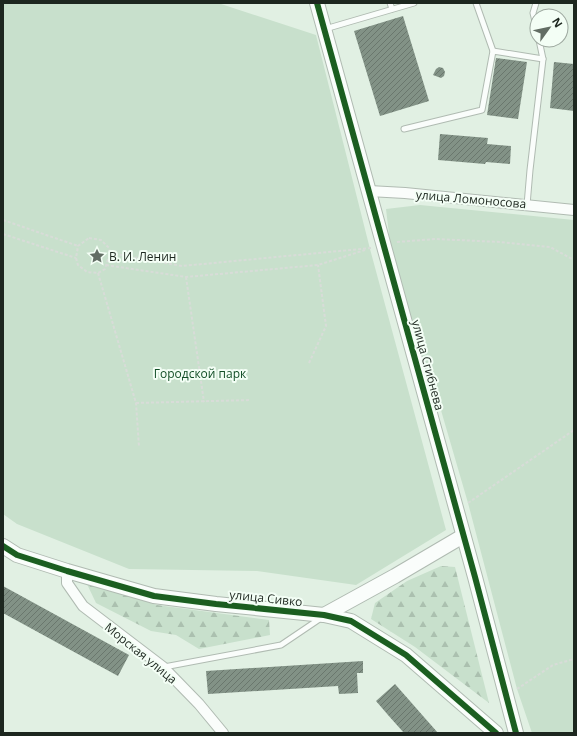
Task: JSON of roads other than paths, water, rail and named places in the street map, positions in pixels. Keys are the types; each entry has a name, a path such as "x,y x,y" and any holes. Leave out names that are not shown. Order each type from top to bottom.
{"street":[{"name":"улица Сгибнева","path":"317,3 516,733"},
{"name":"улица Ломоносова","path":"369,191 405,193 574,210"},
{"path":"324,615 463,536"},
{"name":"улица Сивко","path":"3,546 18,555 154,596 324,615 351,621 406,655 496,733"},
{"name":"Морская улица","path":"67,571 67,583 83,606 162,667 199,704 223,733"}],"lane":[{"path":"390,3 392,9"},
{"path":"324,30 414,3"},
{"path":"404,129 482,110 493,52 476,3"},
{"path":"527,205 543,59 541,48"},
{"path":"493,52 543,59"},
{"path":"162,667 281,645 324,615"}],"place":[{"name":"В. И. Ленин","path":"97,256"}],"park label":[{"name":"Городской парк","path":"200,373"}]}
